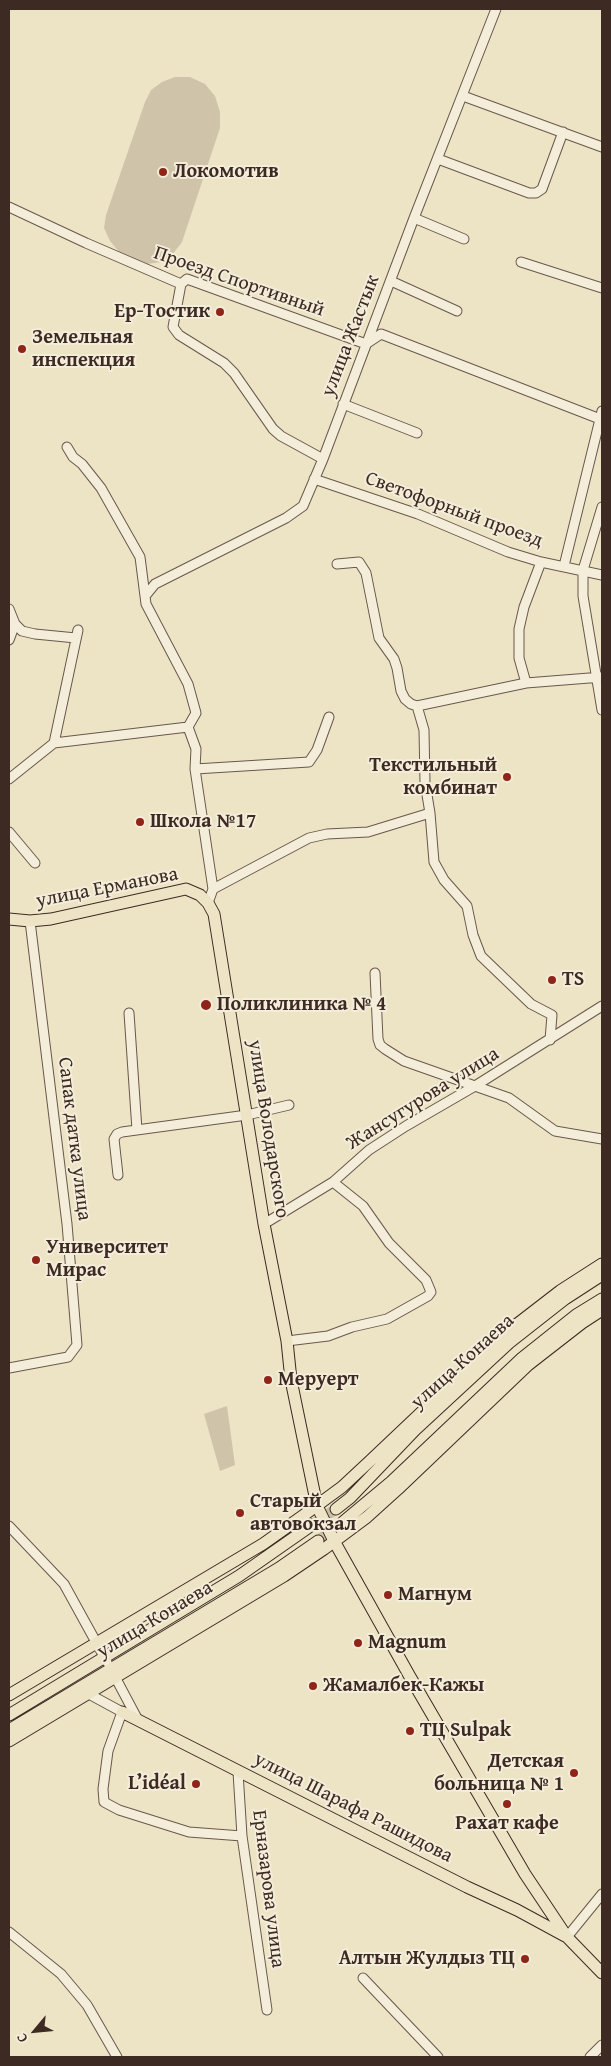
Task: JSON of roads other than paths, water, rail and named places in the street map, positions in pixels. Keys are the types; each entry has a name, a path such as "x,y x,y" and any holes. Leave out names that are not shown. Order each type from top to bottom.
{"main road":[{"name":"улица Ерманова","path":"9,919 30,921 51,919 186,890 200,895 208,902"},
{"name":"улица Володарского","path":"208,902 214,914 264,1224 287,1341 291,1380 317,1506 334,1541"},
{"path":"9,1695 263,1544 317,1506 371,1460 503,1335 560,1291 602,1264"},
{"name":"улица Конаева","path":"336,1509 350,1498 415,1430 510,1343 565,1299 602,1275"},
{"name":"улица Конаева","path":"344,1522 391,1482 522,1358 576,1315 602,1298"},
{"path":"9,1741 87,1693 113,1672 284,1576 334,1541 379,1506 528,1365 602,1310"},
{"name":"улица Конаева","path":"9,1715 239,1576 312,1525"},
{"name":"улица Конаева","path":"9,1730 113,1672 279,1568 318,1541"},
{"name":"улица Шарафа Рашидова","path":"334,1541 475,1790 525,1874 567,1937 602,1973"},
{"name":"улица Шарафа Рашидова","path":"122,1712 467,1887 518,1910 567,1937"}],"street":[{"name":"улица Жастык","path":"146,595 155,584 286,518 304,506 324,459 414,218 496,9"},
{"path":"463,96 602,147"},
{"path":"438,159 529,193 536,193 542,189 563,132"},
{"name":"Проезд Спортивный","path":"9,207 86,244 181,284 188,279 366,344"},
{"path":"414,218 464,239"},
{"path":"521,262 602,288"},
{"path":"391,281 457,311"},
{"path":"181,284 173,327 179,335 224,363 234,373 273,429 281,436 324,459"},
{"path":"366,344 381,334 601,418 564,566"},
{"path":"343,404 417,433"},
{"path":"67,447 73,457 82,464 101,488 140,557 146,604 188,684 196,713 188,727 196,749 195,769 213,889 208,902"},
{"name":"Светофорный проезд","path":"314,479 418,514 508,552 541,562 602,575"},
{"path":"602,507 582,570 583,596 599,677 602,710"},
{"path":"337,564 360,562 366,573 380,638 394,659 401,691 405,699 411,704 417,706 526,683 599,677"},
{"path":"526,683 520,658 519,629 524,607 541,562"},
{"path":"9,609 15,624 22,631 35,634 77,634 54,743"},
{"path":"9,640 15,624"},
{"path":"417,706 424,730 424,783 430,813 434,862 444,880 467,906 473,935 481,956 531,1004 552,1015 550,1040"},
{"path":"195,769 309,762 317,750 329,717"},
{"path":"9,779 54,743 188,727"},
{"path":"213,889 309,838 327,834 368,832 430,813"},
{"path":"9,832 35,863"},
{"name":"Сапак датка улица","path":"9,1368 68,1357 77,1345 65,1205 30,921"},
{"path":"375,973 380,1045 404,1061 509,1098 555,1131 602,1139"},
{"name":"Жансугурова улица","path":"264,1224 333,1182 369,1150 406,1126 475,1086 602,1006"},
{"path":"129,1013 137,1130"},
{"path":"118,1175 114,1136 122,1132 247,1115 289,1104"},
{"path":"287,1341 328,1336 352,1327 387,1319 428,1296 431,1292 426,1280 389,1243 363,1206 333,1182"},
{"path":"9,1526 64,1584 138,1720"},
{"path":"87,1693 122,1712 108,1751 103,1789 104,1802 119,1810 189,1832 242,1836"},
{"name":"Ерназарова улица","path":"238,1772 242,1836 266,2010"},
{"path":"567,1937 602,1894"},
{"path":"9,1932 61,1974 87,2005 117,2057"},
{"path":"363,1978 438,2057"},
{"path":"590,2057 602,2045"}],"tunnel":[{"path":"312,1525 336,1509"},
{"path":"318,1541 343,1522"}],"place":[{"name":"Локомотив","path":"163,172"},
{"name":"Ер-Тостик","path":"220,312"},
{"name":"Земельная инспекция","path":"22,349"},
{"name":"Текстильный комбинат","path":"507,777"},
{"name":"Школа №17","path":"140,822"},
{"name":"TS","path":"552,980"},
{"name":"Поликлиника № 4","path":"206,1005"},
{"name":"Университет Мирас","path":"36,1260"},
{"name":"Меруерт","path":"268,1380"},
{"name":"Старый автовокзал","path":"240,1513"},
{"name":"Магнум","path":"388,1595"},
{"name":"Magnum","path":"358,1643"},
{"name":"Жамалбек-Кажы","path":"313,1686"},
{"name":"ТЦ Sulpak","path":"410,1731"},
{"name":"Детская больница № 1","path":"574,1773"},
{"name":"L’idéal","path":"196,1784"},
{"name":"Рахат кафе","path":"507,1804"},
{"name":"Алтын Жулдыз ТЦ","path":"525,1959"}]}
